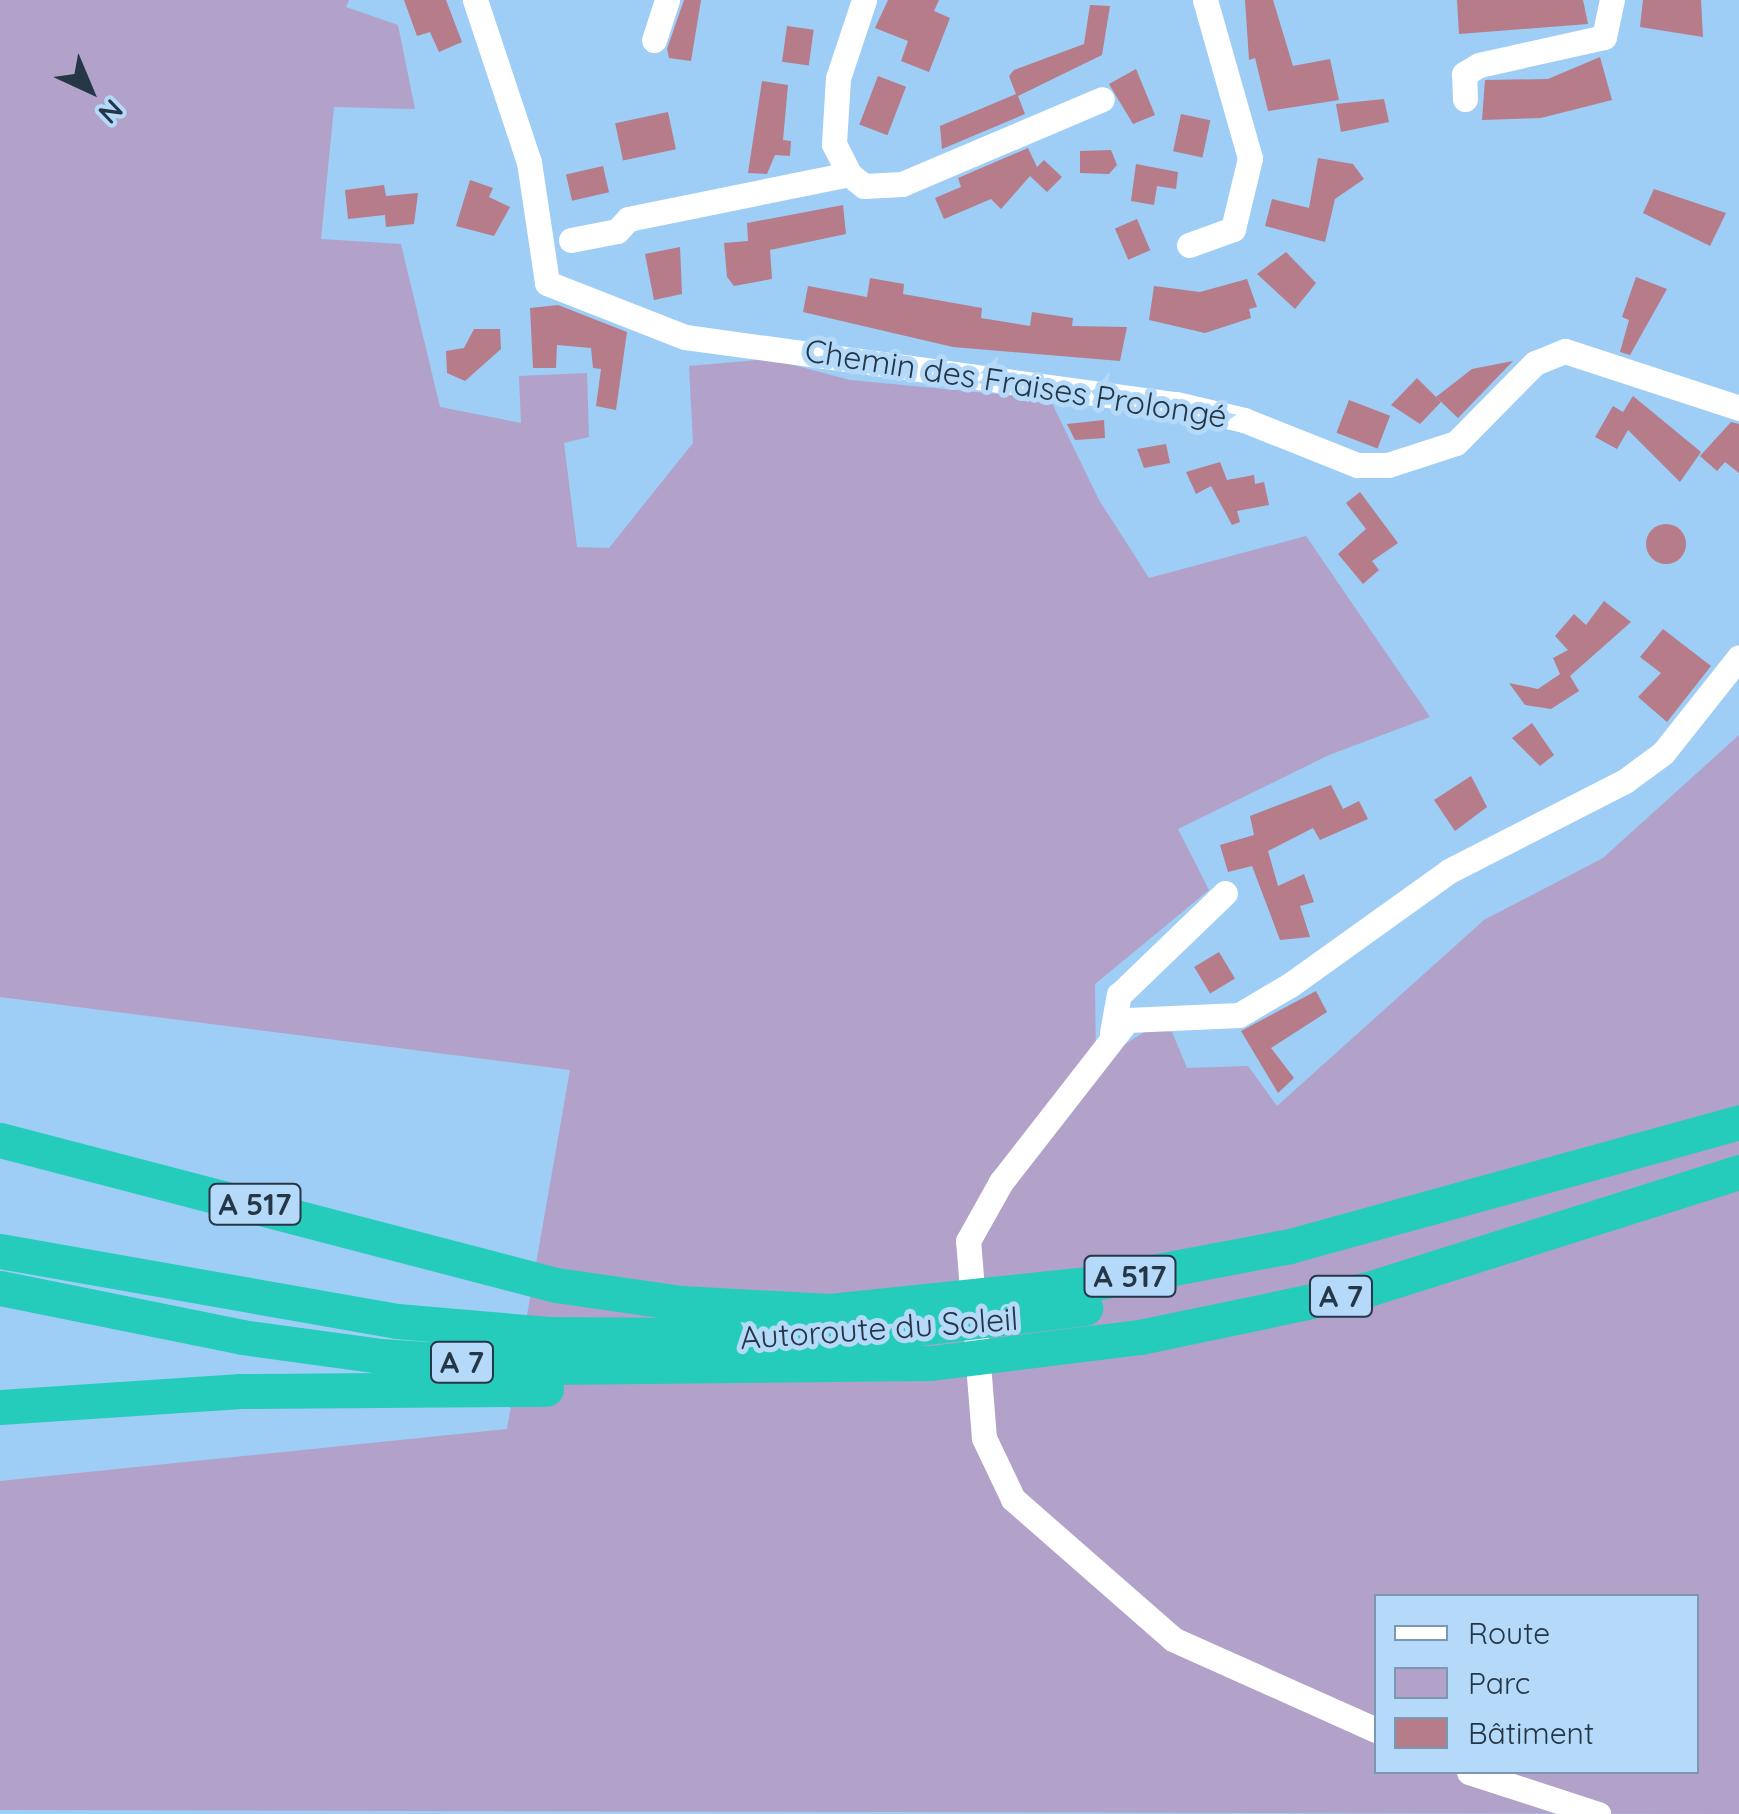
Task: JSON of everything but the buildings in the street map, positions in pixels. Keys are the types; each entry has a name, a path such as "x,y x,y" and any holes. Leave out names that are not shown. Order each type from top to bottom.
{"highway":[{"name":"A 517","path":"0,1140 556,1285 681,1304 830,1311 1089,1284 1290,1246 1739,1124"},
{"name":"Autoroute du Soleil","path":"0,1251 397,1321 679,1340 854,1336 1006,1322 1352,1253 1739,1124"},
{"name":"Autoroute du Soleil","path":"0,1288 224,1334 398,1357 662,1369 931,1363 1140,1338 1365,1290 1739,1172"},
{"path":"0,1406 240,1390 708,1384 931,1363"}],"street":[{"name":"Chemin des Fraises Prolongé","path":"475,0 529,162 546,284 728,346 766,342 1176,404 1244,420 1358,465 1388,465 1456,443 1535,362 1566,352 1739,408"},
{"path":"654,40 668,0"},
{"path":"864,0 838,78 834,144 849,174 864,186 902,184 1102,99"},
{"path":"1189,246 1233,230 1250,158 1205,0"},
{"path":"1464,100 1464,74 1479,65 1604,37 1612,0"},
{"path":"570,240 617,231 628,218 849,174"},
{"path":"1374,1729 1173,1639 1014,1499 988,1456 980,1407 966,1278 978,1219 1112,1033 1142,1016 1238,1014 1290,985 1449,870 1625,782 1663,753 1739,657"},
{"path":"1112,1033 1119,995 1225,893"},
{"path":"1475,1774 1598,1814"}],"green space":[{"path":"0,0 349,0 346,7 398,25 415,109 334,107 321,239 401,244 440,407 521,423 519,376 587,373 589,437 564,443 577,547 609,548 693,443 689,366 771,359 850,380 1050,399 1099,500 1149,578 1306,536 1430,717 1329,755 1178,829 1209,890 1095,984 1096,1063 1149,1029 1172,1032 1187,1068 1248,1066 1277,1106 1484,920 1603,858 1739,735 1739,1814 0,1810 0,1481 507,1429 570,1070 0,997"}]}
